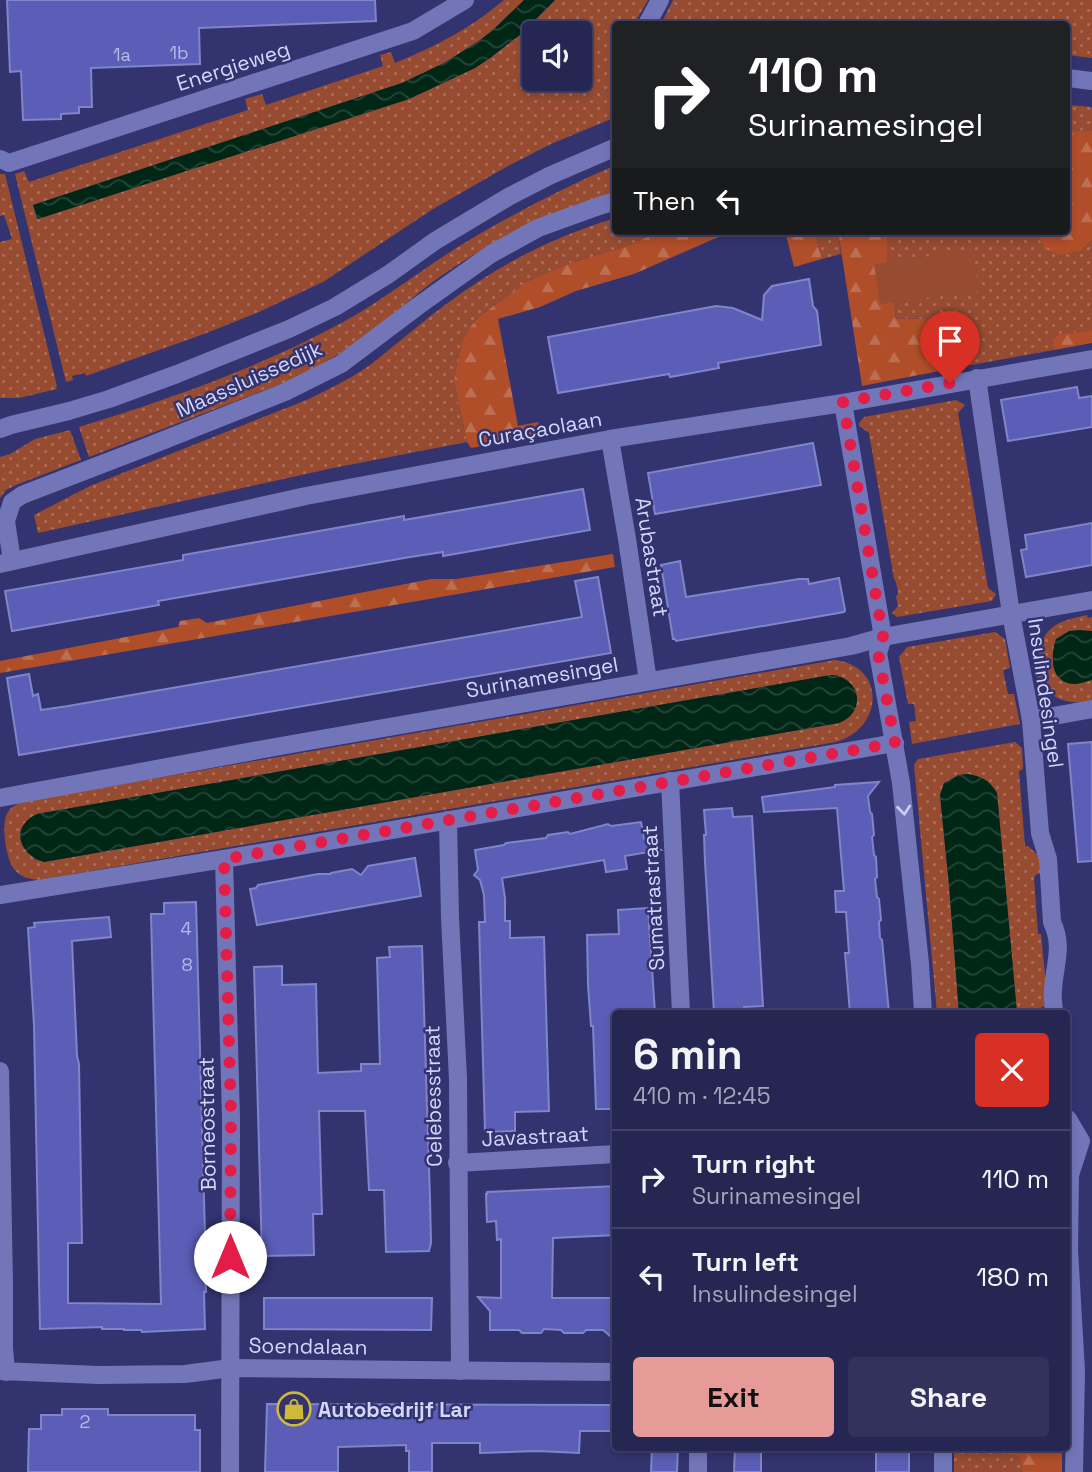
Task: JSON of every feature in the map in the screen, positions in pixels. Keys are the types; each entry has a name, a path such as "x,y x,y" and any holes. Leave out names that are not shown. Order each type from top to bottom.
{"street":[{"name":"Energieweg","path":"4,161 413,31 465,0"},
{"path":"649,21 660,0"},
{"path":"1070,78 1092,81"},
{"name":"Maassluissedijk","path":"4,426 69,411 166,379 289,329 335,307 389,274 435,241 510,196 612,149"},
{"name":"Maassluissedijk","path":"6,563 6,521 12,502 22,495 285,392 341,364 491,254 538,228 612,202"},
{"name":"Curaçaolaan","path":"6,563 306,496 610,439 1092,359"},
{"name":"Insulindesingel","path":"976,378 1011,614 1031,720 1040,833 1048,859 1052,922 1057,931 1058,960 1052,990 1054,1010"},
{"path":"843,402 883,637 878,653 895,743 904,811 923,1010"},
{"name":"Arubastraat","path":"610,439 648,681"},
{"name":"Surinamesingel","path":"0,798 261,749 851,646 883,637 1092,600"},
{"path":"1031,720 1092,709"},
{"path":"0,895 895,743"},
{"name":"Sumatrastraat","path":"670,781 681,1010"},
{"name":"Celebesstraat","path":"448,820 458,1079 460,1371"},
{"name":"Borneostraat","path":"224,859 231,1118 230,1472"},
{"path":"0,1071 5,1284 3,1372"},
{"path":"1070,1121 1087,1141 1070,1175"},
{"name":"Javastraat","path":"457,1163 612,1154"},
{"path":"1070,1264 1078,1372 1074,1472"},
{"name":"Soendalaan","path":"3,1372 185,1374 230,1368 612,1372"},
{"path":"698,1451 698,1472"},
{"path":"943,1451 943,1472"}],"shaded area":[{"path":"504,0 524,0 479,41 444,63 402,83 33,205 37,219 409,99 475,68 522,33 522,91 592,91 592,21 534,21 555,0 648,0 636,21 612,21 612,119 551,144 508,166 433,209 323,282 204,334 86,376 85,373 72,376 73,380 66,382 15,174 24,171 29,182 248,110 245,99 262,94 266,105 383,66 380,55 391,52 395,63 452,36"},
{"path":"673,0 1092,0 1092,58 1070,55 1070,21 662,21"},
{"path":"1070,105 1092,107 1092,131 1070,130"},
{"path":"612,167 612,194 544,218 499,240 434,281 358,341 313,369 289,381 89,457 79,427 215,381 313,338 360,312 461,245 556,193"},
{"path":"0,174 5,174 57,386 57,389 19,398 0,398 0,242 12,239 4,215 0,216"},
{"path":"612,219 612,235 652,235 624,247 567,264 526,282 484,313 454,382 467,442 333,468 38,533 34,515 90,486 326,391 366,367 439,309 488,275 550,242"},
{"path":"815,235 839,235 841,254 822,259"},
{"path":"887,235 1038,235 1044,248 1082,250 1092,240 1092,330 1059,334 1052,339 1054,350 960,367 960,342 954,328 930,320 896,319 887,256"},
{"path":"973,250 979,291 880,304 874,264"},
{"path":"956,400 965,405 958,413 988,588 996,594 992,601 897,617 892,613 898,606 898,593 869,433 859,426 859,423 864,417"},
{"path":"70,430 81,460 16,485 6,490 0,498 0,457 35,439"},
{"path":"1087,615 1088,618 1092,617 1092,631 1076,684 1092,680 1092,702 1062,700 1041,684 1032,665 1038,664 1042,642 1051,629 1058,624"},
{"path":"995,632 1005,639 1010,668 1003,670 1008,694 1014,694 1020,724 912,744 909,722 916,721 914,704 908,704 899,657 907,647"},
{"path":"835,660 851,665 863,673 873,698 864,724 836,742 39,880 16,872 7,850 5,819 10,809 25,801","holes":["838,675 839,723 44,862 34,859 37,814"]},
{"path":"1015,742 1022,748 1023,769 1019,771 1025,846 1042,859 1043,873 1034,877 1038,934 1041,934 1048,1006 1041,1007 1042,1010 1017,1010 997,793 968,774 944,783 940,795 959,1010 937,1010 914,765 918,759"},
{"path":"954,1451 1062,1451 1062,1472 954,1472"}],"green space":[{"path":"1070,130 1092,131 1092,240 1082,250 1060,255 1044,248 1038,235 1070,235"},
{"path":"652,235 723,235 634,274 498,319 518,426 538,422 542,435 471,448 467,442 454,382 462,344 471,326 526,282 567,264 624,247"},
{"path":"786,235 815,235 822,259 794,267"},
{"path":"839,235 887,235 887,256 896,319 930,320 954,328 960,342 960,367 862,386"},
{"path":"1092,330 1092,343 1054,350 1052,339 1059,334"},
{"path":"613,554 615,567 0,673 0,661 178,627 180,621 199,618 207,623 431,579 456,579"},
{"path":"1062,1451 1062,1472 1023,1472 1020,1456 995,1452"}],"water":[{"path":"524,0 555,0 534,21 522,21 522,33 490,58 475,68 409,99 38,219 33,205 402,83 444,63 493,30"},
{"path":"1069,631 1092,631 1092,680 1077,684 1067,683 1056,674 1054,646 1056,639"},
{"path":"831,675 849,682 857,696 854,711 839,723 44,862 28,853 21,840 23,826 37,814"},
{"path":"958,775 977,776 991,785 997,793 1017,1010 959,1010 940,795 944,783"}],"building":[{"path":"7,0 375,0 376,21 199,28 200,64 91,68 92,107 79,107 79,113 61,114 61,119 23,120 21,71 10,72"},
{"path":"809,279 813,306 817,311 821,345 718,363 719,368 670,377 669,374 558,393 548,337 716,306 733,308 762,320 764,295 772,286"},
{"path":"1077,387 1079,398 1092,396 1092,427 1008,441 1001,400"},
{"path":"813,443 821,485 655,514 648,473"},
{"path":"583,489 590,530 443,556 443,552 410,557 158,601 159,605 12,631 5,591 183,560 183,555 404,516 404,520"},
{"path":"1092,523 1092,565 1026,577 1021,550 1027,549 1025,535"},
{"path":"680,561 686,597 799,579 808,579 809,584 839,578 845,610 676,641 673,639 661,565"},
{"path":"598,577 611,653 19,755 7,678 29,674 33,696 38,694 41,710 68,706 582,617 575,581"},
{"path":"1092,742 1092,861 1078,862 1068,744"},
{"path":"879,782 868,796 872,814 875,879 881,920 880,938 889,1010 850,1010 845,953 849,953 846,912 836,912 835,891 844,891 837,808 764,812 762,797 835,785"},
{"path":"732,808 733,817 752,816 763,1006 744,1007 744,1010 714,1010 704,810"},
{"path":"641,822 644,839 661,850 625,856 627,869 606,872 604,860 502,878 505,921 510,921 510,938 544,937 549,1111 515,1112 515,1131 485,1132 479,922 485,922 484,895 480,880 474,875 478,870 475,850 546,838 548,835 570,834 608,824 611,826"},
{"path":"415,858 421,896 257,925 250,889 258,885 352,869 361,875 368,866"},
{"path":"196,902 205,1329 142,1332 102,1327 40,1329 34,1025 28,928 35,927 34,923 109,917 111,937 72,941 79,1064 82,1243 68,1243 68,1303 161,1304 151,914 164,914 164,903"},
{"path":"648,908 655,1010 612,1010 612,1109 596,1109 587,935 619,934 618,910"},
{"path":"422,946 430,1199 429,1251 386,1252 384,1190 369,1190 365,1111 319,1111 322,1214 313,1214 314,1255 262,1256 254,967 282,966 282,985 316,984 318,1073 361,1071 361,1064 380,1064 377,958 390,957 389,947"},
{"path":"612,1186 612,1235 553,1238 552,1298 612,1298 612,1338 603,1330 564,1333 561,1330 544,1329 541,1333 522,1333 519,1330 490,1330 490,1311 478,1297 501,1298 501,1239 497,1240 496,1221 487,1222 487,1192"},
{"path":"264,1298 432,1298 431,1330 264,1329"},
{"path":"267,1404 612,1405 612,1431 580,1431 579,1453 480,1453 480,1443 432,1443 432,1472 409,1472 409,1451 406,1451 406,1445 338,1447 338,1472 265,1472"},
{"path":"62,1409 108,1409 108,1415 195,1415 195,1430 200,1430 200,1472 28,1472 29,1429 41,1429 41,1415 62,1415"},
{"path":"652,1451 678,1451 677,1472 651,1472"},
{"path":"735,1451 761,1451 761,1472 734,1472"},
{"path":"876,1451 909,1451 909,1472 876,1472"}],"place":[{"name":"Autobedrijf Lar","path":"294,1409"}],"route":[{"path":"230,1257 231,1118 224,859 895,743 878,653 883,637 843,402 950,383"}]}
